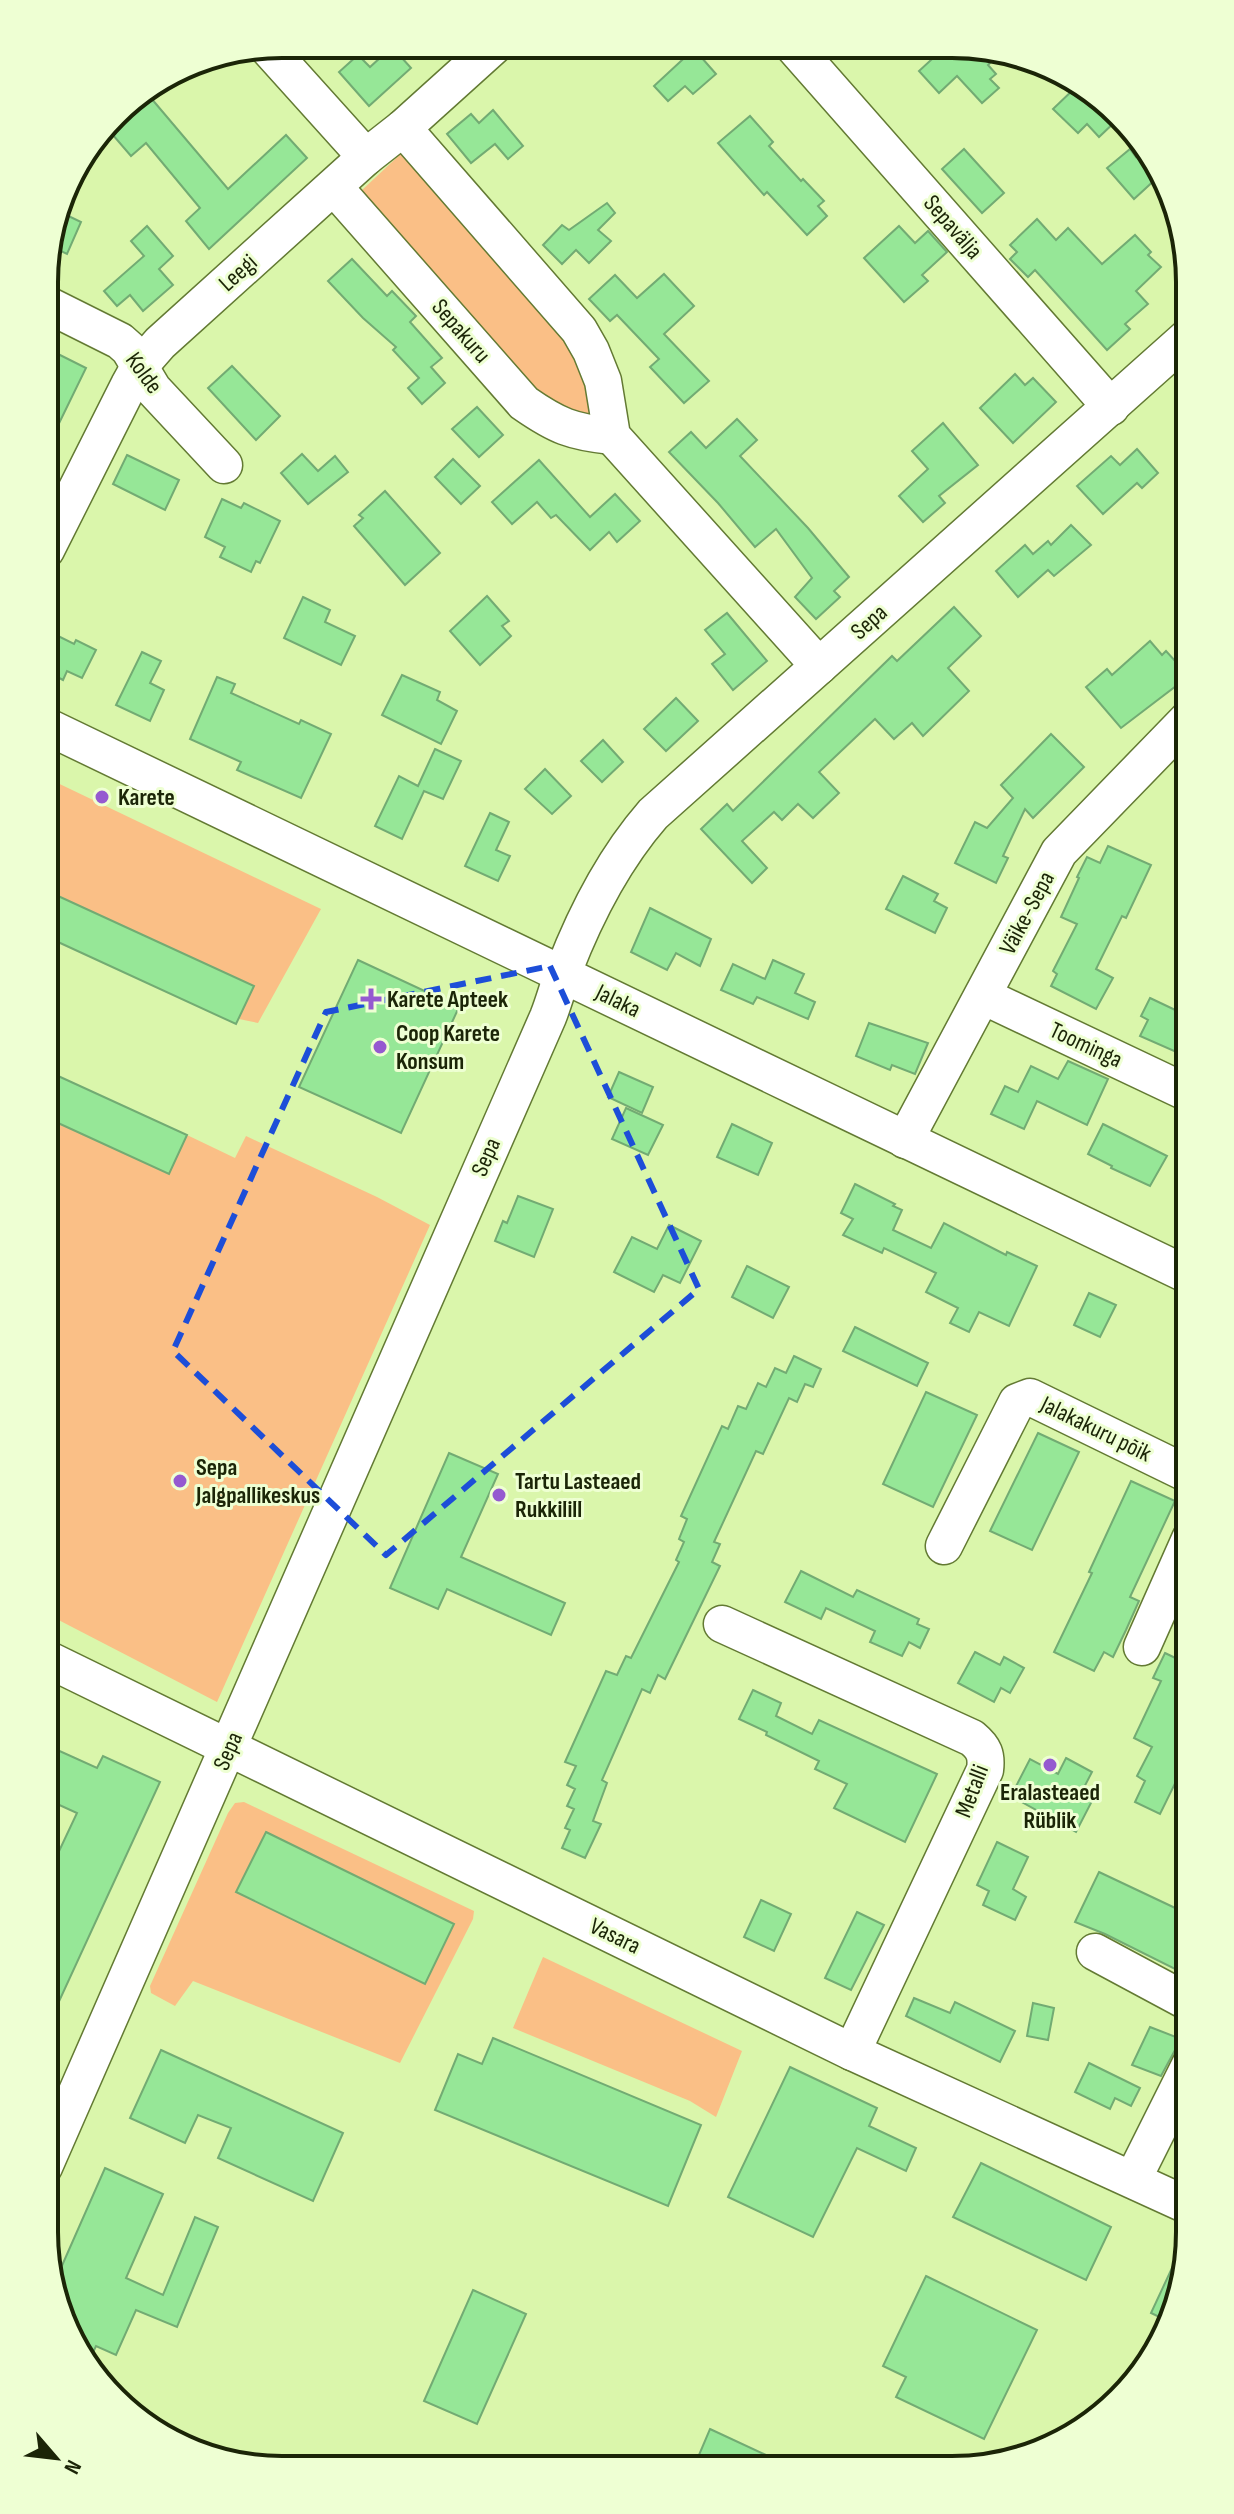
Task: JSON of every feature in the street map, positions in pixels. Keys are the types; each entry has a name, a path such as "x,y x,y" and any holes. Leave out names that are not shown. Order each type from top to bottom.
{"street":[{"path":"277,58 366,157"},
{"name":"Leegi","path":"58,526 139,367 160,343 481,58"},
{"name":"Sepavälja","path":"804,58 1111,407"},
{"path":"403,128 579,330 603,381 612,436 819,666"},
{"name":"Sepakuru","path":"334,187 524,403 547,419 577,433 612,436"},
{"name":"Kolde","path":"58,310 120,341 129,349 153,389 224,465"},
{"name":"Sepa","path":"58,2135 552,1008 562,973 597,896 627,844 653,814 1176,348"},
{"name":"Väike-Sepa","path":"905,1140 1059,852 1176,731"},
{"name":"Jalaka","path":"58,732 1176,1269"},
{"name":"Toominga","path":"983,996 1176,1087"},
{"name":"Jalakakuru põik","path":"944,1546 1017,1402 1030,1397 1176,1468"},
{"path":"1142,1647 1176,1570"},
{"name":"Metalli","path":"722,1624 972,1738 981,1745 986,1756 985,1770 852,2052"},
{"name":"Vasara","path":"58,1664 852,2052 1176,2200"},
{"path":"1095,1952 1176,1995"},
{"path":"1133,2179 1176,2093"}],"highlighted area":[{"path":"550,966 699,1289 386,1555 173,1351 326,1012"}],"shaded area":[{"path":"407,148 550,315 592,379 594,419 547,405 361,191"},
{"path":"58,783 321,909 258,1023 239,1019 254,986 58,896"},
{"name":"Sepa Jalgpallikeskus","path":"58,1123 169,1174 187,1135 235,1158 246,1136 430,1225 217,1702 58,1620"},
{"path":"244,1802 474,1911 473,1919 400,2063 193,1981 175,2006 151,1993 150,1986 228,1813 235,1803"},
{"path":"543,1957 742,2051 716,2117 690,2101 513,2028"}],"building":[{"path":"355,58 361,58 370,67 380,58 402,58 411,68 369,106 339,72"},
{"path":"684,58 702,58 716,74 693,94 685,86 668,101 654,86"},
{"path":"933,58 992,61 988,65 996,74 990,79 999,88 982,103 957,76 939,93 919,71"},
{"path":"1071,92 1112,125 1099,137 1087,124 1078,133 1053,109"},
{"path":"152,99 228,189 286,135 307,158 209,249 186,221 200,208 146,143 131,156 113,135"},
{"path":"493,110 523,146 508,159 495,144 471,163 447,134 471,114 479,123"},
{"path":"750,116 773,142 769,146 824,201 818,206 827,216 807,235 767,192 764,195 718,143"},
{"path":"964,149 1004,193 982,213 942,169"},
{"path":"1130,149 1152,182 1134,199 1107,168"},
{"path":"607,203 615,213 598,230 611,241 589,263 576,250 562,264 543,245 562,225 569,230"},
{"path":"69,216 81,222 67,254 60,251"},
{"path":"1037,219 1056,240 1068,228 1102,264 1135,235 1151,252 1148,255 1161,267 1136,291 1148,304 1125,324 1130,329 1107,350 1035,270 1028,277 1010,259 1017,252 1010,245"},
{"path":"147,226 173,256 159,269 173,285 143,311 130,295 117,306 104,291 144,256 131,241"},
{"path":"899,226 915,243 928,231 947,252 922,275 928,281 904,302 864,258"},
{"path":"352,259 387,296 392,291 416,316 410,322 442,358 431,367 445,383 422,404 408,388 419,378 393,350 396,347 328,281"},
{"path":"664,274 694,306 664,334 709,381 684,403 650,367 659,359 617,315 610,321 589,299 615,275 637,298"},
{"path":"58,354 86,368 58,425"},
{"path":"232,366 280,416 256,440 208,388"},
{"path":"1015,374 1025,385 1033,378 1056,402 1013,443 980,408"},
{"path":"477,407 503,435 479,457 452,429"},
{"path":"737,419 757,440 740,456 849,577 834,591 840,597 816,619 795,597 812,578 776,529 755,547 669,452 691,432 706,448"},
{"path":"943,423 978,465 939,496 945,503 923,522 899,496 928,469 912,451"},
{"path":"1137,449 1158,473 1142,488 1137,483 1103,514 1077,486 1111,456 1120,465"},
{"path":"302,454 318,471 335,456 348,472 308,504 281,473"},
{"path":"127,455 179,480 165,510 113,484"},
{"path":"453,459 480,486 461,504 435,477"},
{"path":"539,460 590,517 615,494 640,521 617,542 609,532 590,550 556,515 551,518 537,502 512,524 492,502"},
{"path":"385,491 440,553 405,585 354,526 363,518 359,515"},
{"path":"222,499 241,508 244,503 280,521 260,563 256,561 251,572 220,557 225,547 205,537"},
{"path":"1071,525 1091,545 1054,576 1048,570 1018,597 996,571 1025,545 1033,554 1048,541 1051,545"},
{"path":"487,596 509,621 502,626 511,636 480,665 450,631"},
{"path":"303,597 330,610 325,622 355,636 341,665 284,638"},
{"path":"954,607 981,636 948,668 969,691 923,736 912,723 894,739 875,719 819,772 839,793 813,818 798,804 782,820 774,812 742,841 767,868 752,883 701,829 727,804 733,811 892,656 897,661"},
{"path":"727,613 767,661 733,690 712,664 725,654 705,630"},
{"path":"58,636 74,644 76,640 96,650 82,678 67,671 63,680 58,677"},
{"path":"1150,641 1162,655 1166,651 1176,662 1176,686 1121,728 1086,687 1107,669 1112,675"},
{"path":"142,652 161,661 150,683 164,690 150,721 116,705"},
{"path":"402,675 440,692 437,700 457,711 441,744 382,715"},
{"path":"217,677 235,684 231,693 299,724 301,720 331,734 301,798 237,770 241,762 190,739"},
{"path":"676,698 698,721 666,751 644,729"},
{"path":"1051,734 1084,767 1033,818 1025,809 1003,856 1008,858 996,883 955,863 975,822 987,828 1013,798 1001,785"},
{"path":"603,740 623,762 602,782 581,761"},
{"path":"435,749 461,761 443,799 424,791 402,839 375,826 399,776 418,786"},
{"path":"545,769 571,796 552,814 525,789"},
{"path":"490,813 509,822 496,850 510,856 498,881 465,866"},
{"path":"1108,846 1151,865 1126,918 1122,916 1096,969 1113,978 1096,1009 1051,986 1057,974 1053,971 1077,924 1061,917 1077,877 1087,857 1100,863"},
{"path":"903,876 938,894 934,901 947,908 935,933 886,909"},
{"path":"58,896 254,986 236,1024 58,942"},
{"path":"650,908 711,939 700,966 676,953 667,970 631,952"},
{"name":"Coop Karete Konsum","path":"358,960 459,1007 401,1133 299,1087"},
{"path":"773,960 804,974 795,993 815,1002 808,1019 757,997 753,1004 721,990 733,964 765,979"},
{"path":"1150,998 1176,1010 1176,1052 1140,1036 1148,1020 1141,1016"},
{"path":"869,1023 928,1043 915,1074 892,1065 890,1070 856,1056"},
{"path":"1068,1061 1108,1079 1087,1125 1037,1101 1024,1129 991,1114 1005,1086 1018,1092 1031,1066 1058,1079"},
{"path":"619,1072 653,1087 642,1113 608,1097"},
{"path":"58,1076 187,1135 169,1174 58,1123"},
{"path":"626,1108 663,1125 648,1155 612,1139"},
{"path":"732,1124 772,1143 758,1175 717,1157"},
{"path":"1103,1124 1167,1156 1150,1186 1088,1154"},
{"path":"855,1184 902,1210 893,1230 931,1248 944,1223 1006,1255 1007,1252 1037,1266 1009,1326 979,1312 969,1332 950,1323 958,1308 926,1292 936,1273 884,1248 882,1253 843,1235 853,1219 841,1213"},
{"path":"518,1196 553,1209 534,1257 495,1241 503,1221 507,1223"},
{"path":"669,1225 701,1241 680,1283 663,1275 654,1292 614,1272 632,1237 657,1249"},
{"path":"747,1266 789,1287 773,1318 732,1297"},
{"path":"1089,1293 1116,1305 1100,1337 1074,1325"},
{"path":"855,1327 928,1363 917,1386 843,1351"},
{"path":"794,1356 821,1369 813,1387 805,1384 797,1402 789,1398 763,1454 756,1451 714,1542 720,1544 712,1562 720,1566 665,1679 658,1675 650,1693 642,1689 602,1780 607,1783 593,1821 601,1824 585,1858 562,1848 570,1830 565,1828 574,1809 567,1806 575,1789 567,1785 576,1766 565,1762 606,1671 617,1675 626,1656 631,1658 679,1562 676,1560 684,1542 679,1539 687,1519 681,1516 722,1426 728,1429 738,1406 746,1409 758,1383 766,1387 775,1368 786,1373"},
{"path":"926,1392 977,1415 933,1507 883,1484"},
{"path":"1038,1433 1079,1452 1032,1550 990,1531"},
{"name":"Tartu Lasteaed Rukkilill","path":"449,1453 498,1474 461,1557 565,1603 551,1635 447,1589 438,1609 390,1588"},
{"path":"1131,1481 1175,1501 1130,1597 1139,1601 1126,1630 1113,1657 1104,1652 1094,1671 1054,1652"},
{"path":"801,1571 853,1597 857,1590 919,1619 917,1624 929,1629 920,1648 909,1642 902,1656 870,1642 875,1631 826,1608 821,1619 785,1602"},
{"path":"975,1652 1000,1665 1004,1657 1024,1668 1010,1693 1001,1688 994,1702 958,1683"},
{"path":"1165,1653 1176,1658 1176,1781 1160,1814 1135,1802 1145,1781 1137,1776 1152,1747 1134,1738 1161,1681 1153,1678"},
{"path":"753,1690 781,1703 776,1716 812,1734 819,1720 937,1774 905,1842 834,1808 847,1784 815,1769 819,1761 739,1719"},
{"path":"58,1750 97,1768 103,1756 160,1782 58,2004 58,1853 77,1813 58,1804"},
{"path":"1066,1758 1092,1772 1080,1795 1092,1801 1076,1832 1011,1796 1030,1759 1058,1774"},
{"path":"266,1832 454,1924 425,1984 236,1892"},
{"path":"997,1842 1028,1857 1013,1889 1026,1897 1015,1920 983,1905 989,1891 977,1885"},
{"path":"1099,1872 1176,1908 1176,1970 1105,1934 1075,1922"},
{"path":"761,1900 791,1914 774,1951 744,1937"},
{"path":"857,1912 884,1925 851,1990 825,1978"},
{"path":"914,1998 950,2013 955,2002 1015,2031 1000,2062 906,2016"},
{"path":"1033,2003 1054,2008 1048,2040 1027,2036"},
{"path":"1150,2027 1176,2037 1176,2048 1161,2076 1132,2065"},
{"path":"493,2038 701,2125 668,2206 435,2110 458,2054 482,2064"},
{"path":"161,2050 343,2133 313,2201 218,2158 231,2128 198,2115 185,2143 130,2118"},
{"path":"1089,2063 1140,2088 1131,2106 1115,2098 1110,2109 1075,2092"},
{"path":"790,2067 877,2108 869,2126 916,2148 906,2171 857,2148 813,2237 728,2197"},
{"path":"981,2163 1111,2227 1086,2280 953,2217"},
{"path":"105,2168 163,2194 126,2278 163,2295 195,2217 218,2227 177,2327 136,2310 116,2355 96,2346 93,2352 70,2304 61,2268"},
{"path":"1174,2265 1159,2317 1151,2313"},
{"path":"926,2276 1037,2330 984,2439 896,2397 906,2377 883,2366"},
{"path":"473,2290 526,2314 477,2424 424,2401"},
{"path":"710,2429 768,2456 699,2456"}],"place":[{"name":"Karete","path":"102,797"},
{"name":"Karete Apteek","path":"371,999"},
{"name":"Coop Karete Konsum","path":"380,1047"},
{"name":"Sepa Jalgpallikeskus","path":"180,1481"},
{"name":"Tartu Lasteaed Rukkilill","path":"499,1495"},
{"name":"Eralasteaed Rüblik","path":"1050,1765"}]}
